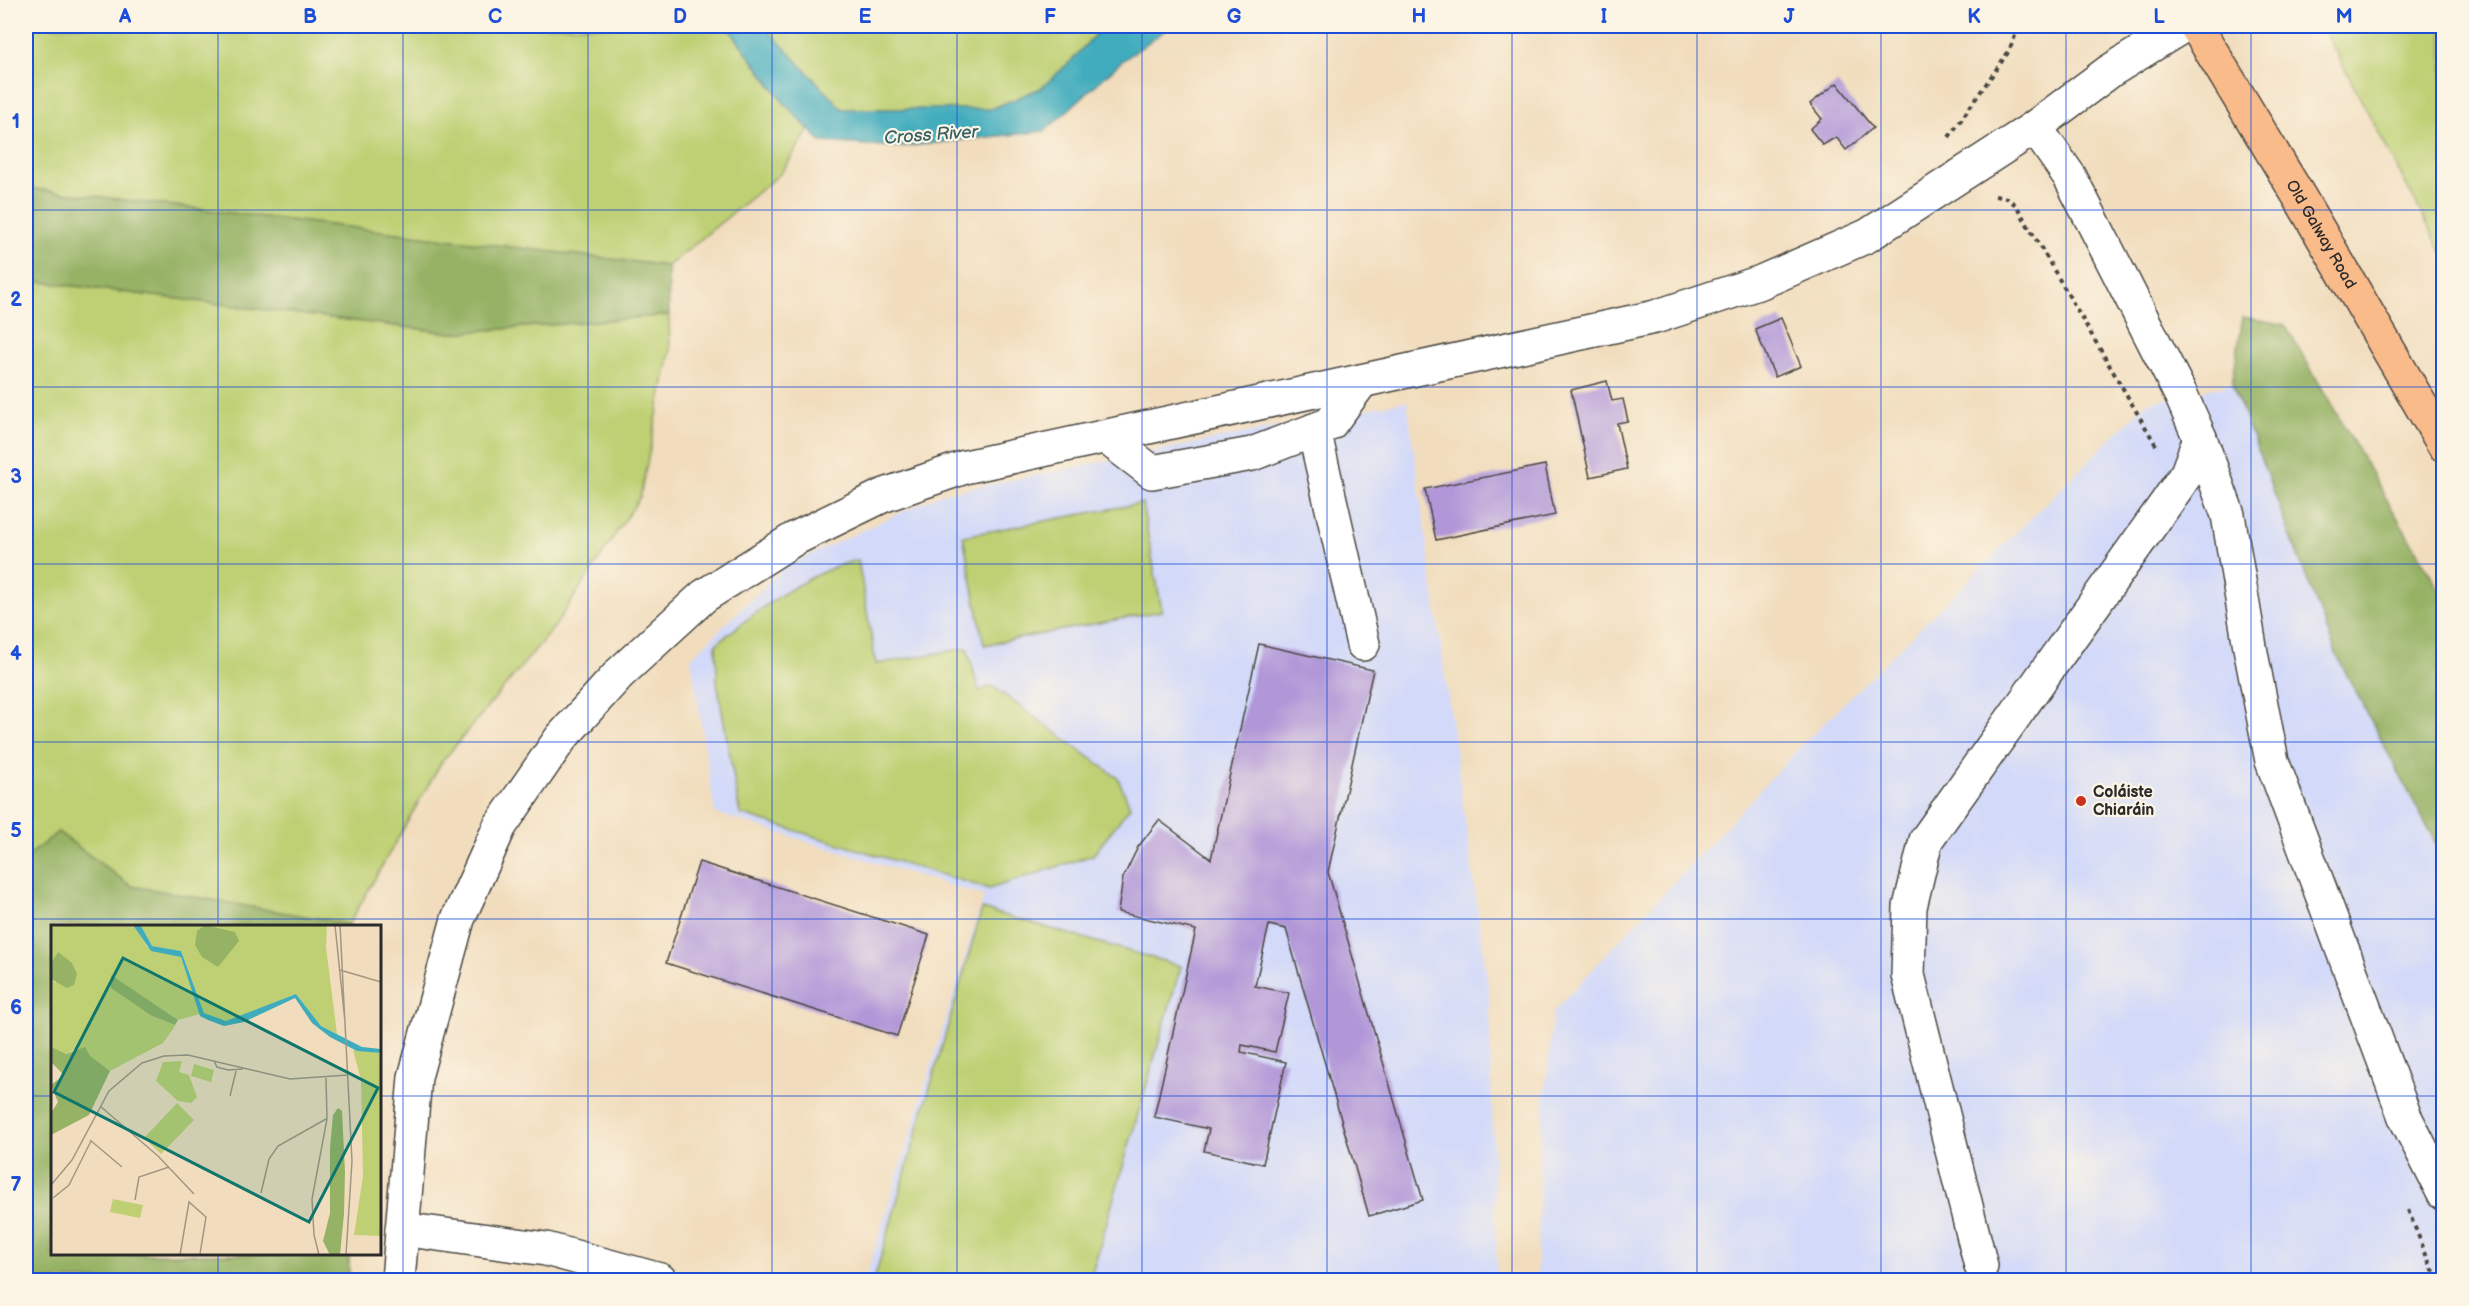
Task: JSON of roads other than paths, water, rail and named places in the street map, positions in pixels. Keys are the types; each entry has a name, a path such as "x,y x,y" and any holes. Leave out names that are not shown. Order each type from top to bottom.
{"main road":[{"name":"Old Galway Road","path":"2196,26 2300,198 2444,445"}],"street":[{"path":"398,1281 415,1077 458,919 500,826 561,738 620,673 704,596 794,539 882,496 965,467 1655,317 1761,282 1867,236 2035,127 2110,71 2183,26"},
{"path":"2035,127 2070,177 2181,395 2200,438 2228,515 2272,761 2405,1117 2444,1194"},
{"path":"1106,437 1152,472 1251,454 1330,424 1362,381"},
{"path":"1314,430 1363,644"},
{"path":"1982,1266 1908,975 1910,907 1926,840 2187,473 2200,438"},
{"path":"402,1229 546,1250 660,1281"}],"water":[{"name":"Cross River","path":"727,26 764,26 842,109 991,109 1041,88 1071,61 1103,26 1171,26 1121,62 1045,131 899,147 821,142 785,104"}],"place":[{"name":"Coláiste Chiaráin","path":"2081,801"}]}
